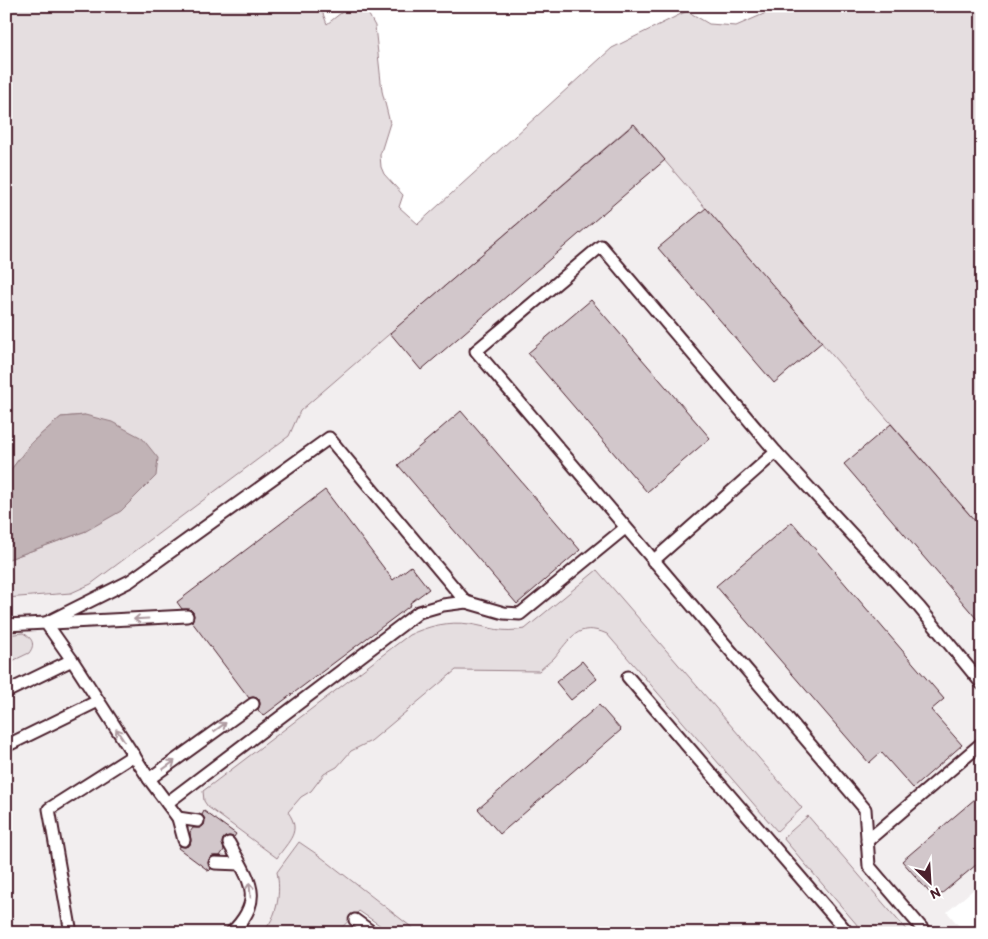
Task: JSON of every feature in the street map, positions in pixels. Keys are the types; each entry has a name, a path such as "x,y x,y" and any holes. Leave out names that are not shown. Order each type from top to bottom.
{"lane":[{"path":"926,933 869,866 865,809 476,351 601,246 776,452 919,607 982,684"},
{"path":"46,624 130,581 329,438 466,602"},
{"path":"654,561 776,452"},
{"path":"167,803 419,612 443,605 466,602 504,613 520,614 625,528"},
{"path":"6,626 187,616"},
{"path":"46,624 72,660 149,779 178,818 184,840"},
{"path":"6,692 72,660"},
{"path":"628,677 848,933"},
{"path":"6,746 98,701"},
{"path":"149,779 253,704"},
{"path":"867,842 982,743"},
{"path":"71,933 49,810 134,755"},
{"path":"178,818 198,821"},
{"path":"229,844 249,880 252,892 252,898 245,916 232,933"},
{"path":"215,863 240,864"},
{"path":"355,920 372,933"}],"shaded area":[{"path":"6,6 320,6 327,24 346,9 364,6 375,26 382,91 390,123 380,155 381,167 384,174 403,195 399,207 418,224 612,48 687,11 709,24 736,26 773,10 790,6 829,6 835,10 839,6 982,6 982,529 633,124 300,411 289,436 91,584 71,593 6,598 6,560 86,531 85,415 61,417 32,442 6,476"},
{"path":"634,124 982,529 982,882 947,912 965,933 419,933 299,842 277,872 280,887 275,911 262,933 6,933 6,664 29,653 23,633 6,635 6,598 50,596 91,584 289,436 300,411"},
{"path":"85,415 112,422 142,438 158,458 156,476 121,511 86,531 6,560 6,476 32,442 61,417"},
{"path":"597,570 802,808 777,831 607,634 589,630 576,634 539,671 456,670 371,741 351,751 337,767 324,774 311,791 301,797 288,812 294,825 294,831 277,858 208,807 204,801 203,791 409,635 423,629 454,623 503,630 525,629"},
{"path":"23,633 32,641 31,650 29,653 6,664 6,635"},
{"path":"808,816 909,933 864,933 783,838"},
{"path":"299,842 419,933 391,933 359,911 336,933 262,933 272,920 277,904 279,888 277,872"}],"building":[{"path":"634,124 665,160 421,370 390,333"},
{"path":"706,208 822,342 774,383 658,248"},
{"path":"591,300 710,438 647,492 528,353"},
{"path":"461,411 580,550 517,604 398,465"},
{"path":"891,424 982,529 982,625 844,464"},
{"path":"325,490 393,580 411,566 429,589 410,603 411,605 263,716 258,710 259,699 249,698 192,622 193,612 190,609 182,609 177,602"},
{"path":"792,522 944,699 931,710 962,745 913,788 881,752 869,763 716,586"},
{"path":"582,661 597,679 571,700 556,682"},
{"path":"599,705 621,730 500,834 478,809"},
{"path":"982,793 982,860 935,899 902,861"},
{"path":"204,811 236,834 234,837 229,836 223,839 224,850 220,856 212,856 209,859 208,863 211,869 209,871 178,848 179,846 185,847 190,845 190,832 193,828 200,828 204,825 205,819 202,815"}]}
